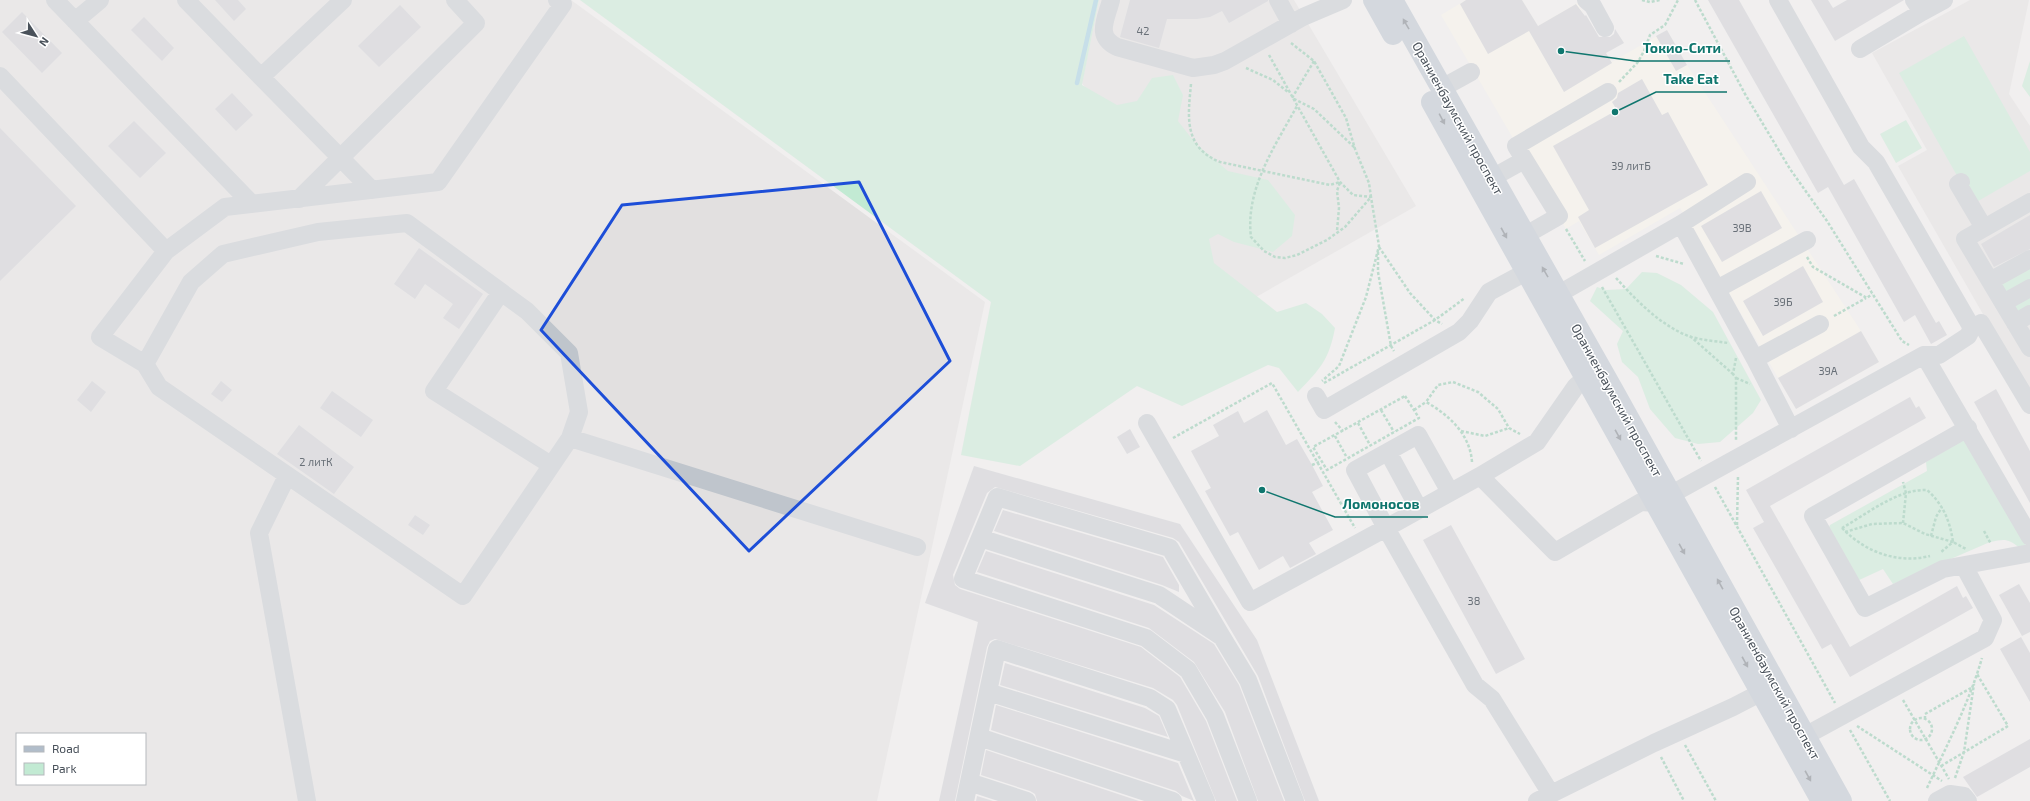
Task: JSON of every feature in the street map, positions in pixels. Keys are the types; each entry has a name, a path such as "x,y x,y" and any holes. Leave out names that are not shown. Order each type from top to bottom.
{"main road":[{"name":"Ораниенбаумский проспект","path":"1374,0 1436,92"},
{"name":"Ораниенбаумский проспект","path":"1392,0 1436,92 1485,182 1526,272 1593,374 1797,739 1841,801"},
{"name":"Ораниенбаумский проспект","path":"1485,182 1524,236 1558,295 1593,374"},
{"name":"Ораниенбаумский проспект","path":"1797,739 1822,801"}],"lane":[{"path":"55,0 252,204"},
{"path":"75,21 100,0"},
{"path":"186,0 341,156 372,190"},
{"path":"261,77 343,0"},
{"path":"299,199 476,23 455,0"},
{"path":"145,364 191,282 223,254 318,232 407,223 527,312 569,354 579,412 570,438 463,596 159,387 145,364 100,337 166,251 225,207 438,182 562,4 557,0"},
{"path":"1111,0 1102,31 1107,42 1117,47 1193,68 1214,65 1225,61 1262,42 1284,28 1344,0"},
{"path":"1278,0 1284,28"},
{"path":"1586,0 1593,6 1605,28"},
{"path":"1778,0 1861,147 1876,162 1977,325 2030,405"},
{"path":"1860,49 1918,6 1944,0"},
{"path":"1436,92 1471,72"},
{"path":"0,76 166,251"},
{"path":"1524,236 1559,216 1516,146 1608,92"},
{"path":"1485,182 1524,160"},
{"path":"1558,295 1681,224 1747,182"},
{"path":"1961,182 1958,184 1984,228"},
{"path":"2030,202 1965,239 1990,281 2013,312 2030,348"},
{"path":"1681,224 1717,289 1747,350 1791,429"},
{"path":"1717,289 1803,243"},
{"path":"1990,281 2030,259"},
{"path":"1318,389 1324,410 1459,332 1470,321 1489,292 1526,272"},
{"path":"1476,478 1555,552 1641,502 1663,499 1924,355 1939,355 1968,336 1977,325 2013,312 2030,288"},
{"path":"501,292 434,391 551,465"},
{"path":"1747,350 1820,324"},
{"path":"1924,355 1968,428 2030,538"},
{"path":"1148,423 1250,602 1476,478 1537,442 1576,386 1593,374"},
{"path":"1968,428 1813,516 1865,608 1943,569 2030,553"},
{"path":"1450,492 1418,435 1355,470 1386,528 1476,685 1492,699 1544,797 1769,688"},
{"path":"570,438 917,547"},
{"path":"1388,452 1419,509"},
{"path":"287,476 259,533 307,801"},
{"path":"1248,801 1216,716 1188,670 1146,638 963,579 997,497 1170,548 1248,680 1295,801"},
{"path":"980,538 1159,595 1222,637"},
{"path":"1797,739 1985,638 1992,620 1968,565"},
{"path":"964,801 997,649 1150,698 1167,709 1206,801"},
{"path":"988,692 1186,754"},
{"path":"978,738 1173,801"},
{"path":"969,782 1027,801"},
{"path":"1937,796 1964,796 1968,801"}],"path":[{"path":"1642,0 1650,2 1660,0"},
{"path":"1608,92 1638,62 1650,35 1665,25 1678,0"},
{"path":"1695,0 1745,94 1790,169 1827,222 1902,341"},
{"path":"1284,28 1314,61 1346,118 1355,149 1369,183 1379,246 1378,272 1391,346 1401,366"},
{"path":"1262,42 1340,182 1354,195 1371,197"},
{"path":"1225,61 1262,74 1290,94"},
{"path":"1292,98 1314,61"},
{"path":"1193,68 1188,117 1197,146 1207,157 1220,162 1330,185 1340,182"},
{"path":"1292,98 1314,109 1355,149"},
{"path":"1297,106 1263,170 1253,200 1250,227 1251,236 1264,251 1275,257 1285,258 1297,255 1327,240 1344,226 1371,197"},
{"path":"1337,231 1339,208 1337,191 1340,182"},
{"path":"1559,216 1590,270 1600,271 1653,314 1670,326 1689,336 1736,378 1736,451 1738,458 1737,526"},
{"path":"1803,243 1813,267 1866,298"},
{"path":"1379,246 1410,293 1435,320 1459,332"},
{"path":"1318,389 1339,366 1366,297 1379,246"},
{"path":"1650,255 1706,269"},
{"path":"1600,271 1708,474 1890,801"},
{"path":"1820,324 1872,294"},
{"path":"1318,389 1435,320 1467,297"},
{"path":"1689,336 1747,350 1733,374"},
{"path":"1160,444 1272,382 1320,462 1360,541"},
{"path":"1414,410 1426,402 1438,385 1452,382 1478,392 1498,409 1509,428 1537,442"},
{"path":"1405,396 1414,410 1419,418 1327,470 1320,462 1314,447 1405,396"},
{"path":"1426,402 1440,410 1457,425 1471,456 1476,478"},
{"path":"1381,410 1394,432"},
{"path":"1358,423 1370,445"},
{"path":"1460,431 1485,436 1509,428"},
{"path":"1335,436 1348,458"},
{"path":"1312,465 1320,462"},
{"path":"1898,468 1906,493 1902,523"},
{"path":"1825,538 1890,500 1906,493 1927,490 1942,507 1951,528 1953,542"},
{"path":"1931,536 1936,517 1942,507"},
{"path":"1845,532 1872,524 1902,523 1931,536 1953,542 1964,547 1968,565"},
{"path":"1842,528 1860,544 1885,556 1918,558 1934,555"},
{"path":"1939,553 1953,542"},
{"path":"1937,796 1933,775 1972,688 1985,638"},
{"path":"1941,766 2008,726 1977,673"},
{"path":"1895,686 1952,784 1964,752 1975,679"},
{"path":"1925,719 1926,714 1972,688"},
{"path":"1842,716 1948,784 1937,796"},
{"path":"1925,719 1930,722 1932,730 1926,739 1916,739 1911,735 1910,725 1915,720 1925,719"},
{"path":"1678,732 1716,801"},
{"path":"1654,743 1684,801"}],"highlighted area":[{"path":"859,182 950,361 749,551 541,330 622,205"}],"shaded area":[{"path":"0,0 571,0 985,302 877,801 0,801"},
{"path":"1099,0 1294,0 1416,206 1235,309 1082,83"},
{"path":"1466,0 1522,0 1538,26 1577,3 1612,62 1667,30 1687,65 1861,331 1879,362 1796,409 1680,208 1599,255 1579,221 1566,229 1441,15"},
{"path":"1970,0 2029,0 2009,94 2030,126 2030,396 1898,166 1927,150 1872,53"}],"green space":[{"path":"580,0 1099,0 1082,85 1117,105 1137,101 1152,78 1173,75 1183,95 1178,121 1196,144 1228,171 1268,180 1295,215 1292,236 1273,252 1234,242 1218,234 1209,239 1214,263 1277,312 1306,303 1322,314 1335,328 1330,348 1318,370 1298,392 1279,368 1268,365 1182,406 1137,386 1020,466 961,455 991,302"},
{"path":"1964,36 2030,152 2030,171 1973,204 1899,73"},
{"path":"2030,61 2030,97 2022,86"},
{"path":"1906,120 1922,148 1896,163 1880,134"},
{"path":"2030,266 2030,279 2006,293 2000,282"},
{"path":"1642,272 1657,273 1681,285 1713,312 1761,400 1753,413 1720,442 1698,444 1675,438 1650,409 1638,377 1622,362 1617,344 1623,331 1590,301 1597,287 1606,290 1626,289"},
{"path":"2030,296 2030,309 2019,316 2013,305"},
{"path":"1966,438 2028,543 2020,548 2012,542 2006,540 1990,542 1893,584 1883,569 1857,581 1828,530 1830,525 1927,471 1926,462"}],"building":[{"path":"215,0 238,0 246,9 234,21"},
{"path":"1130,0 1268,1 1229,23 1222,11 1210,17 1197,19 1167,19 1159,48 1120,37"},
{"path":"1466,0 1522,0 1538,26 1576,4 1585,16 1586,15 1599,37 1610,37 1614,34 1615,29 1624,43 1606,53 1612,63 1564,92 1529,31 1488,54 1460,4"},
{"path":"1708,0 1739,0 1844,185 1854,179 1936,323 1939,321 1947,335 1931,344 1915,315 1904,322 1828,187 1818,193"},
{"path":"1811,0 1828,0 1833,8 1847,0 1904,0 1835,41"},
{"path":"400,5 421,27 379,67 358,46"},
{"path":"22,12 62,53 42,73 2,32"},
{"path":"144,17 174,48 162,61 131,30"},
{"path":"1667,30 1687,65 1676,71 1656,36"},
{"path":"1642,79 1662,115 1668,112 1708,185 1595,248 1578,217 1589,210 1553,146 1617,110 1612,102 1617,98 1618,93"},
{"path":"232,93 253,115 236,131 215,109"},
{"path":"134,121 166,153 140,178 108,146"},
{"path":"0,128 76,206 0,281"},
{"path":"1761,191 1782,228 1722,262 1701,226"},
{"path":"2030,215 2030,249 1994,267 1981,244"},
{"path":"419,248 483,294 459,329 443,318 453,304 425,284 415,299 394,284"},
{"path":"1803,266 1823,302 1763,336 1743,301"},
{"path":"1861,331 1879,362 1796,409 1778,378"},
{"path":"92,381 106,392 91,412 77,400"},
{"path":"221,381 232,390 222,402 211,394"},
{"path":"1996,389 2030,451 2030,503 1974,402"},
{"path":"332,391 373,420 361,437 320,408"},
{"path":"1910,397 1916,408 1919,406 1926,418 1770,506 1850,647 1957,586 1963,598 1966,596 1973,608 1850,677 1831,644 1822,649 1753,528 1764,522 1746,490"},
{"path":"1267,410 1286,445 1297,439 1312,465 1323,486 1312,492 1333,530 1309,543 1316,554 1290,568 1283,556 1259,570 1238,532 1230,536 1205,491 1211,488 1191,451 1219,436 1213,425 1238,411 1244,423"},
{"path":"299,425 354,467 334,494 277,454"},
{"path":"1130,429 1140,447 1127,454 1117,437"},
{"path":"974,466 1180,524 1257,640 1319,801 1305,801 1258,676 1179,542 1173,538 995,487 987,493 953,575 955,585 960,589 1141,647 1180,677 1206,721 1237,801 1216,801 1177,705 1173,700 1153,688 995,639 990,641 987,647 955,801 939,801 978,622 925,603"},
{"path":"1003,510 1163,557 1179,585 1179,592 1162,585 994,531"},
{"path":"415,515 430,525 423,535 408,525"},
{"path":"1451,525 1525,659 1496,674 1423,540"},
{"path":"986,551 1154,605 1214,644 1239,685 1284,801 1258,801 1225,712 1194,662 1149,628 977,572"},
{"path":"2019,584 2030,603 2030,632 2022,636 1999,595"},
{"path":"2021,637 2030,653 2030,702 2000,649"},
{"path":"1005,663 1145,708 1159,716 1168,737 1000,685"},
{"path":"996,705 1178,763 1194,801 1182,796 1176,791 991,730"},
{"path":"2030,739 2030,767 1977,797 1963,777"},
{"path":"986,750 1139,801 1037,801 1035,794 1030,791 981,775"},
{"path":"977,796 993,801 976,801"}],"waterway":[{"path":"1077,83 1096,0"}],"place":[{"name":"Токио-Сити","path":"1561,51"},
{"name":"Take Eat","path":"1615,112"},
{"name":"Ломоносов","path":"1262,490"}]}
